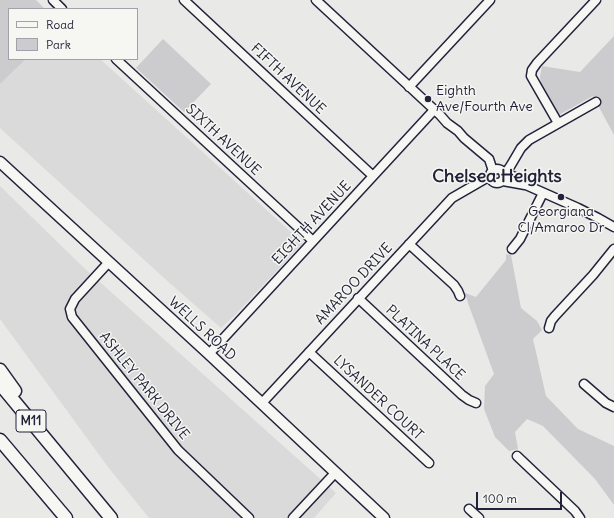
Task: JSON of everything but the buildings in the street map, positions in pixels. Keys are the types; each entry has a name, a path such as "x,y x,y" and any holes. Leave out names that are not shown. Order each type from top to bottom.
{"highway":[{"path":"0,370 62,458"},
{"name":"M11","path":"0,384 111,518"},
{"name":"M11","path":"0,440 66,518"},
{"path":"0,450 40,487"}],"main road":[{"name":"WELLS ROAD","path":"0,162 110,262 384,518"}],"street":[{"path":"53,0 61,8"},
{"name":"FIFTH AVENUE","path":"184,0 373,176"},
{"path":"316,0 447,123 458,131 489,160 498,175 526,185 578,208 614,227"},
{"path":"409,87 490,0"},
{"path":"558,123 531,76 532,70 536,63 596,0"},
{"name":"SIXTH AVENUE","path":"117,60 313,241"},
{"path":"498,175 507,171 525,143 529,140 596,102"},
{"name":"EIGHTH AVENUE","path":"209,354 434,110"},
{"path":"498,175 517,155"},
{"path":"511,165 515,177"},
{"path":"498,175 508,174 526,185"},
{"name":"AMAROO DRIVE","path":"262,403 452,198 469,188 498,175"},
{"path":"512,249 520,239 543,193"},
{"path":"410,244 454,285 460,296"},
{"path":"549,328 551,321 555,316 614,249"},
{"name":"ASHLEY PARK DRIVE","path":"110,262 75,299 70,309 72,317 178,450 249,518"},
{"name":"PLATINA PLACE","path":"358,298 462,395 476,403"},
{"name":"LYSANDER COURT","path":"309,352 429,463"},
{"path":"584,384 606,403 614,407"},
{"path":"517,456 575,511 580,518"},
{"path":"293,518 335,472"},
{"path":"469,508 479,518"}],"shaded area":[{"path":"25,60 101,60 303,243 221,328 0,128 0,84"},
{"path":"0,186 82,266 336,493 314,518 149,518 108,467 0,319"}],"green space":[{"path":"0,0 36,0 44,8 8,8 8,60 25,60 0,84"},
{"path":"614,36 614,135 593,96 557,116 541,86 540,77 542,66 580,72"},
{"path":"163,39 211,84 184,112 136,68"},
{"path":"506,254 511,255 521,308 537,321 542,330 533,339 546,396 578,429 614,446 614,505 595,479 543,426 527,419 515,432 518,449 509,451 495,437 484,409 485,386 494,374 465,293 476,297 506,260"}],"place":[{"name":"Eighth Ave/Fourth Ave","path":"428,99"},
{"name":"Georgiana Cl/Amaroo Dr","path":"561,197"}],"district":[{"name":"Chelsea Heights","path":"497,177"}]}
